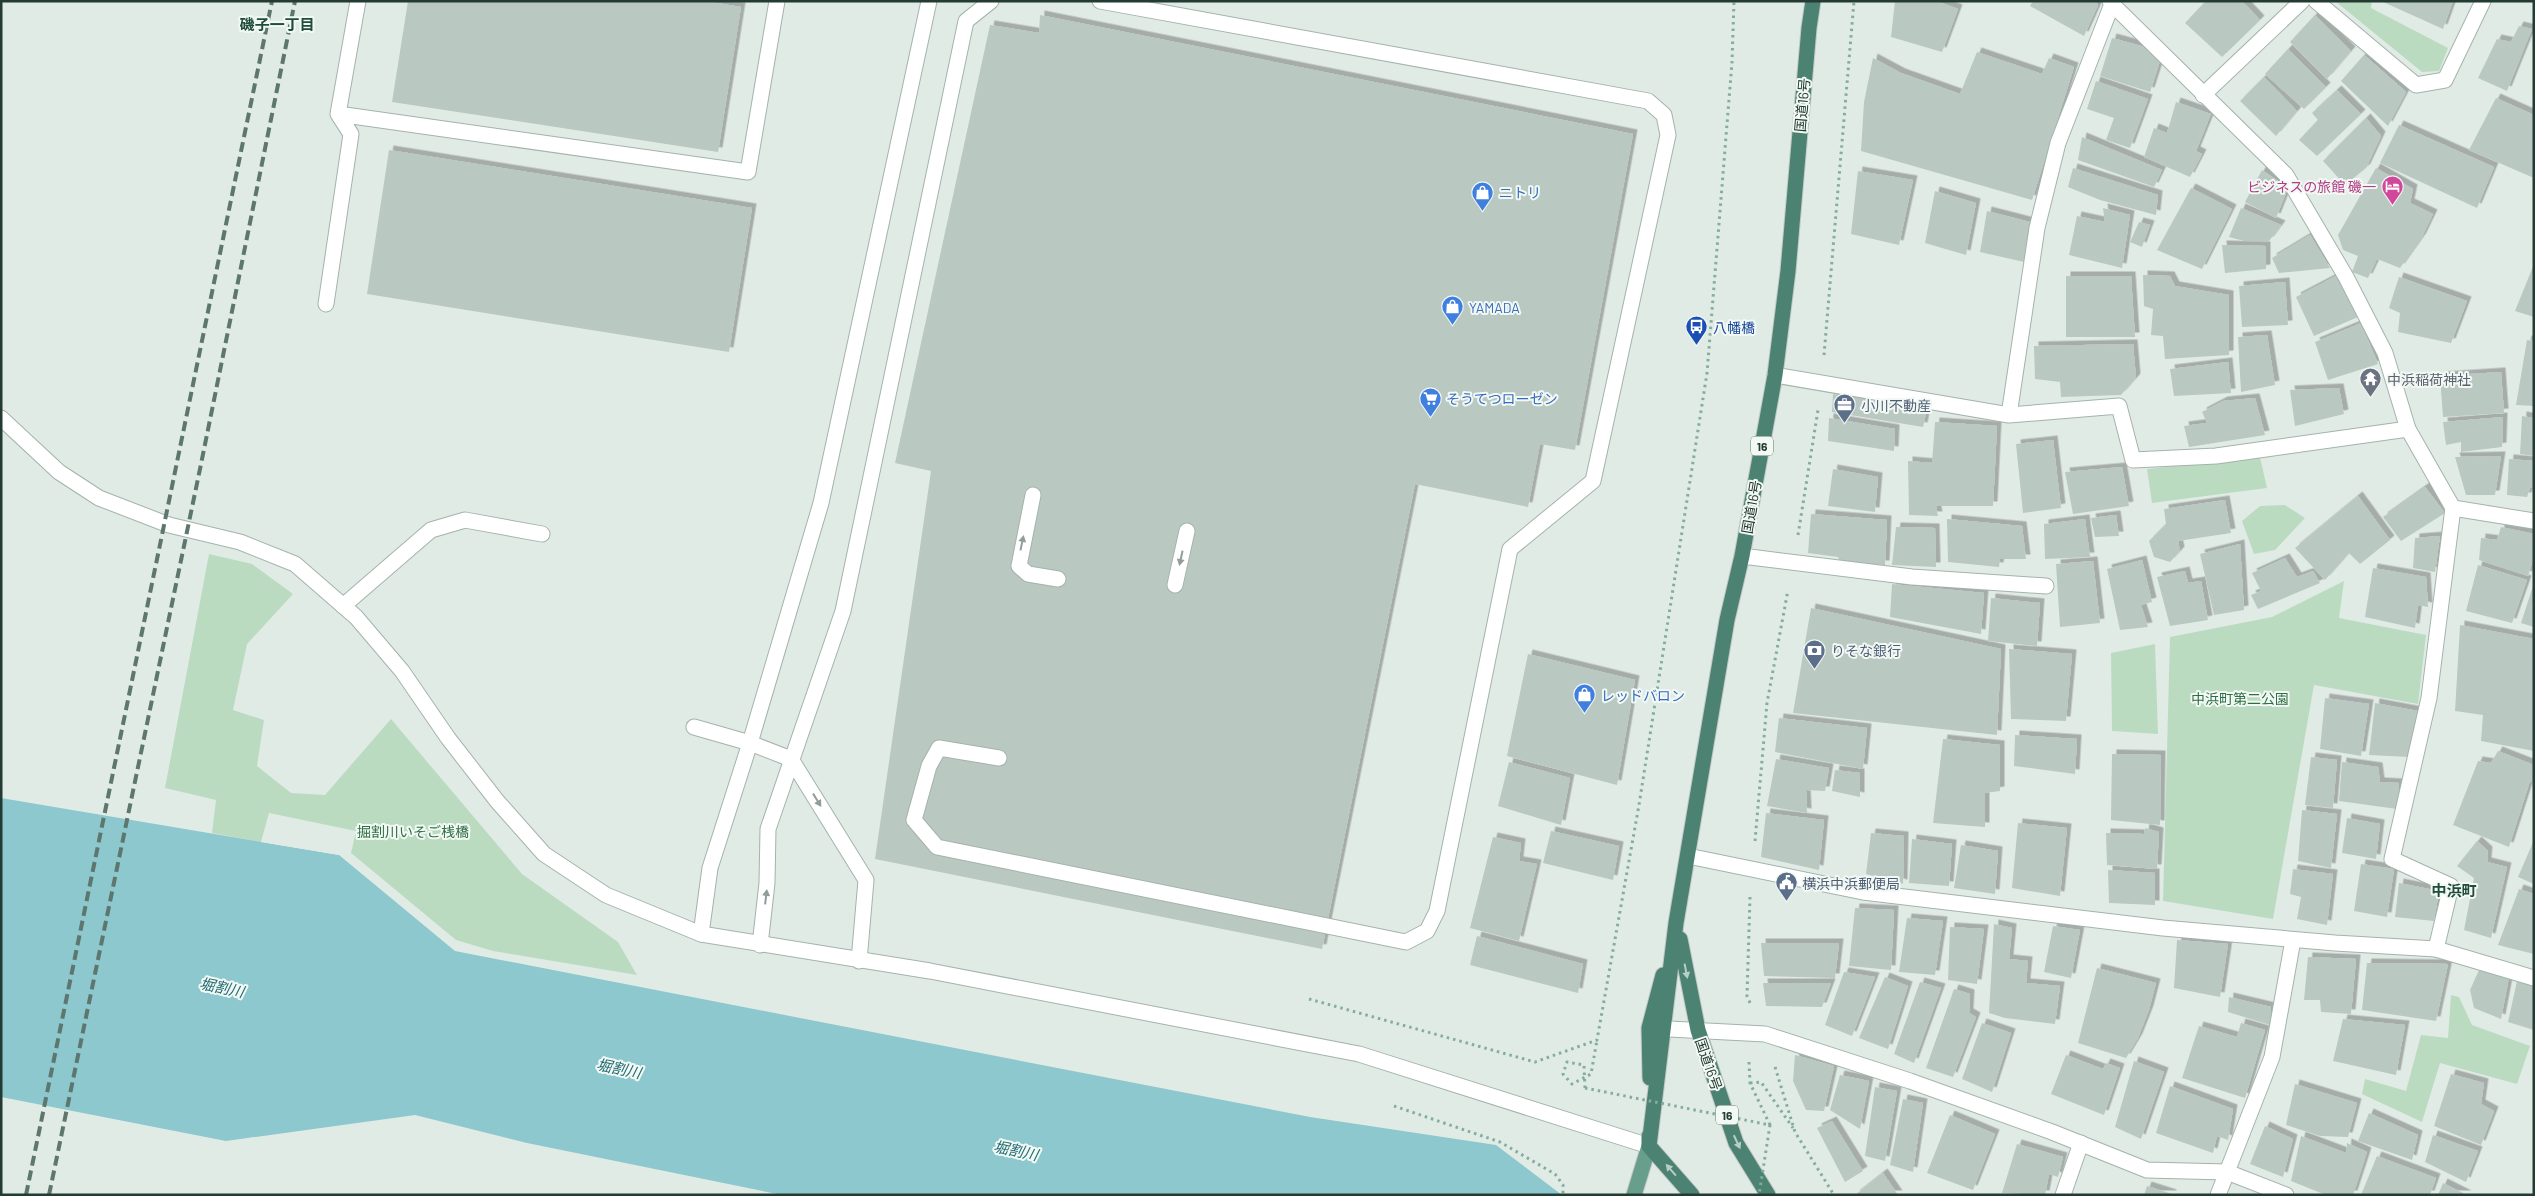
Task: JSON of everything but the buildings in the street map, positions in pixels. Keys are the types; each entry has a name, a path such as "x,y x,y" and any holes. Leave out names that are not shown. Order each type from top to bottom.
{"highway":[{"name":"国道16号","path":"1806,1 1809,28"},
{"name":"国道16号","path":"1649,1146 1656,1028 1688,856 1727,620 1742,556 1775,375 1788,271 1813,1"},
{"name":"国道16号","path":"1676,923 1698,1030 1736,1143 1768,1195"},
{"path":"1649,1146 1692,1195"}],"main road":[{"path":"1634,1195 1649,1146"}],"street":[{"path":"326,304 351,134 338,114 358,1"},
{"path":"338,114 748,172 777,1"},
{"path":"700,934 710,868 750,743 820,503 929,1"},
{"path":"760,945 768,883 768,829 844,611 966,20 991,1"},
{"path":"999,758 939,748 929,766 914,820 937,847 1406,942 1427,931 1437,911 1510,549 1593,481 1668,135 1664,115 1648,101 1100,1"},
{"path":"2203,95 2302,1"},
{"path":"2316,1 2339,24 2416,86 2445,80 2483,1"},
{"path":"2009,415 2037,228 2058,143 2111,2 2203,95 2217,106 2286,174 2346,277 2385,353 2408,429 2453,508 2429,698 2392,859 2451,886 2436,949"},
{"path":"1775,375 2009,415 2119,406 2132,460 2216,456 2408,429"},
{"path":"1,418 59,472 99,498 169,525 240,542 295,564 356,617 402,671 448,738 497,801 544,854 606,895 700,934 988,982 1359,1054 1649,1146"},
{"path":"1033,495 1019,566 1028,574 1058,579"},
{"path":"2453,508 2534,521"},
{"path":"343,606 431,530 465,520 542,534"},
{"path":"1175,585 1186,531"},
{"path":"1742,556 1912,577 2046,586"},
{"path":"694,727 750,743 791,759 866,880 858,961"},
{"path":"1688,856 1863,892 2163,928 2293,940 2436,949 2534,978"},
{"path":"2218,1195 2272,1057 2293,940"},
{"path":"1656,1028 1765,1034 1910,1081 2147,1170 2227,1172 2286,1195"},
{"path":"2063,1195 2081,1144"}],"path":[{"path":"1734,1 1732,62 1706,373 1639,805 1591,1074 1585,1077 1578,1081 1572,1084 1564,1074 1567,1062 1584,1065 1584,1072 1584,1080 1585,1088 1770,1126"},
{"path":"1824,361 1854,1"},
{"path":"1754,847 1767,703 1794,562 1819,402"},
{"path":"1750,891 1747,996 1765,1034 1795,1132"},
{"path":"1309,999 1535,1062 1597,1040"},
{"path":"1748,1054 1750,1083 1770,1126 1759,1195"},
{"path":"1750,1083 1761,1082 1834,1195"},
{"path":"1394,1106 1500,1142 1555,1174 1563,1185 1563,1195"}],"green space":[{"path":"2335,1 2372,1 2371,8 2448,48 2439,71 2422,72"},
{"path":"2260,457 2267,488 2152,503 2147,469"},
{"path":"2285,505 2305,518 2275,550 2254,554 2242,521 2260,506"},
{"name":"掘割川いそご桟橋","path":"209,554 252,564 293,594 247,644 233,710 264,720 257,766 291,793 325,795 391,719 522,874 618,942 637,975 493,951 456,940 351,853 356,831 269,813 261,842 212,833 216,800 165,788"},
{"name":"中浜町第二公園","path":"2344,581 2339,618 2426,635 2418,704 2314,685 2273,919 2163,901 2170,637 2272,617"},
{"path":"2155,644 2158,734 2112,731 2111,653"},
{"path":"2451,995 2459,997 2472,1025 2530,1046 2517,1084 2440,1063 2422,1122 2362,1094 2365,1079 2406,1091 2421,1035 2448,1038"}],"water":[{"name":"堀割川","path":"1,798 339,855 455,951 1310,1117 1496,1145 1562,1195 782,1195 527,1143 415,1115 226,1141 1,1097"}],"pier":[{"path":"262,840 339,853 339,855 261,842"}],"railway":[{"path":"26,1195 272,1"},
{"path":"49,1195 295,1"}],"place":[{"name":"ビジネスの旅館 磯一","path":"2392,205"},
{"name":"ニトリ","path":"1483,211"},
{"name":"YAMADA","path":"1453,326"},
{"name":"八幡橋","path":"1697,346"},
{"name":"中浜稲荷神社","path":"2371,398"},
{"name":"そうてつローゼン","path":"1430,417"},
{"name":"小川不動産","path":"1845,424"},
{"name":"りそな銀行","path":"1815,669"},
{"name":"レッドバロン","path":"1585,714"},
{"name":"横浜中浜郵便局","path":"1786,902"}],"district":[{"name":"磯子一丁目","path":"277,24"},
{"name":"中浜町","path":"2454,890"}]}
